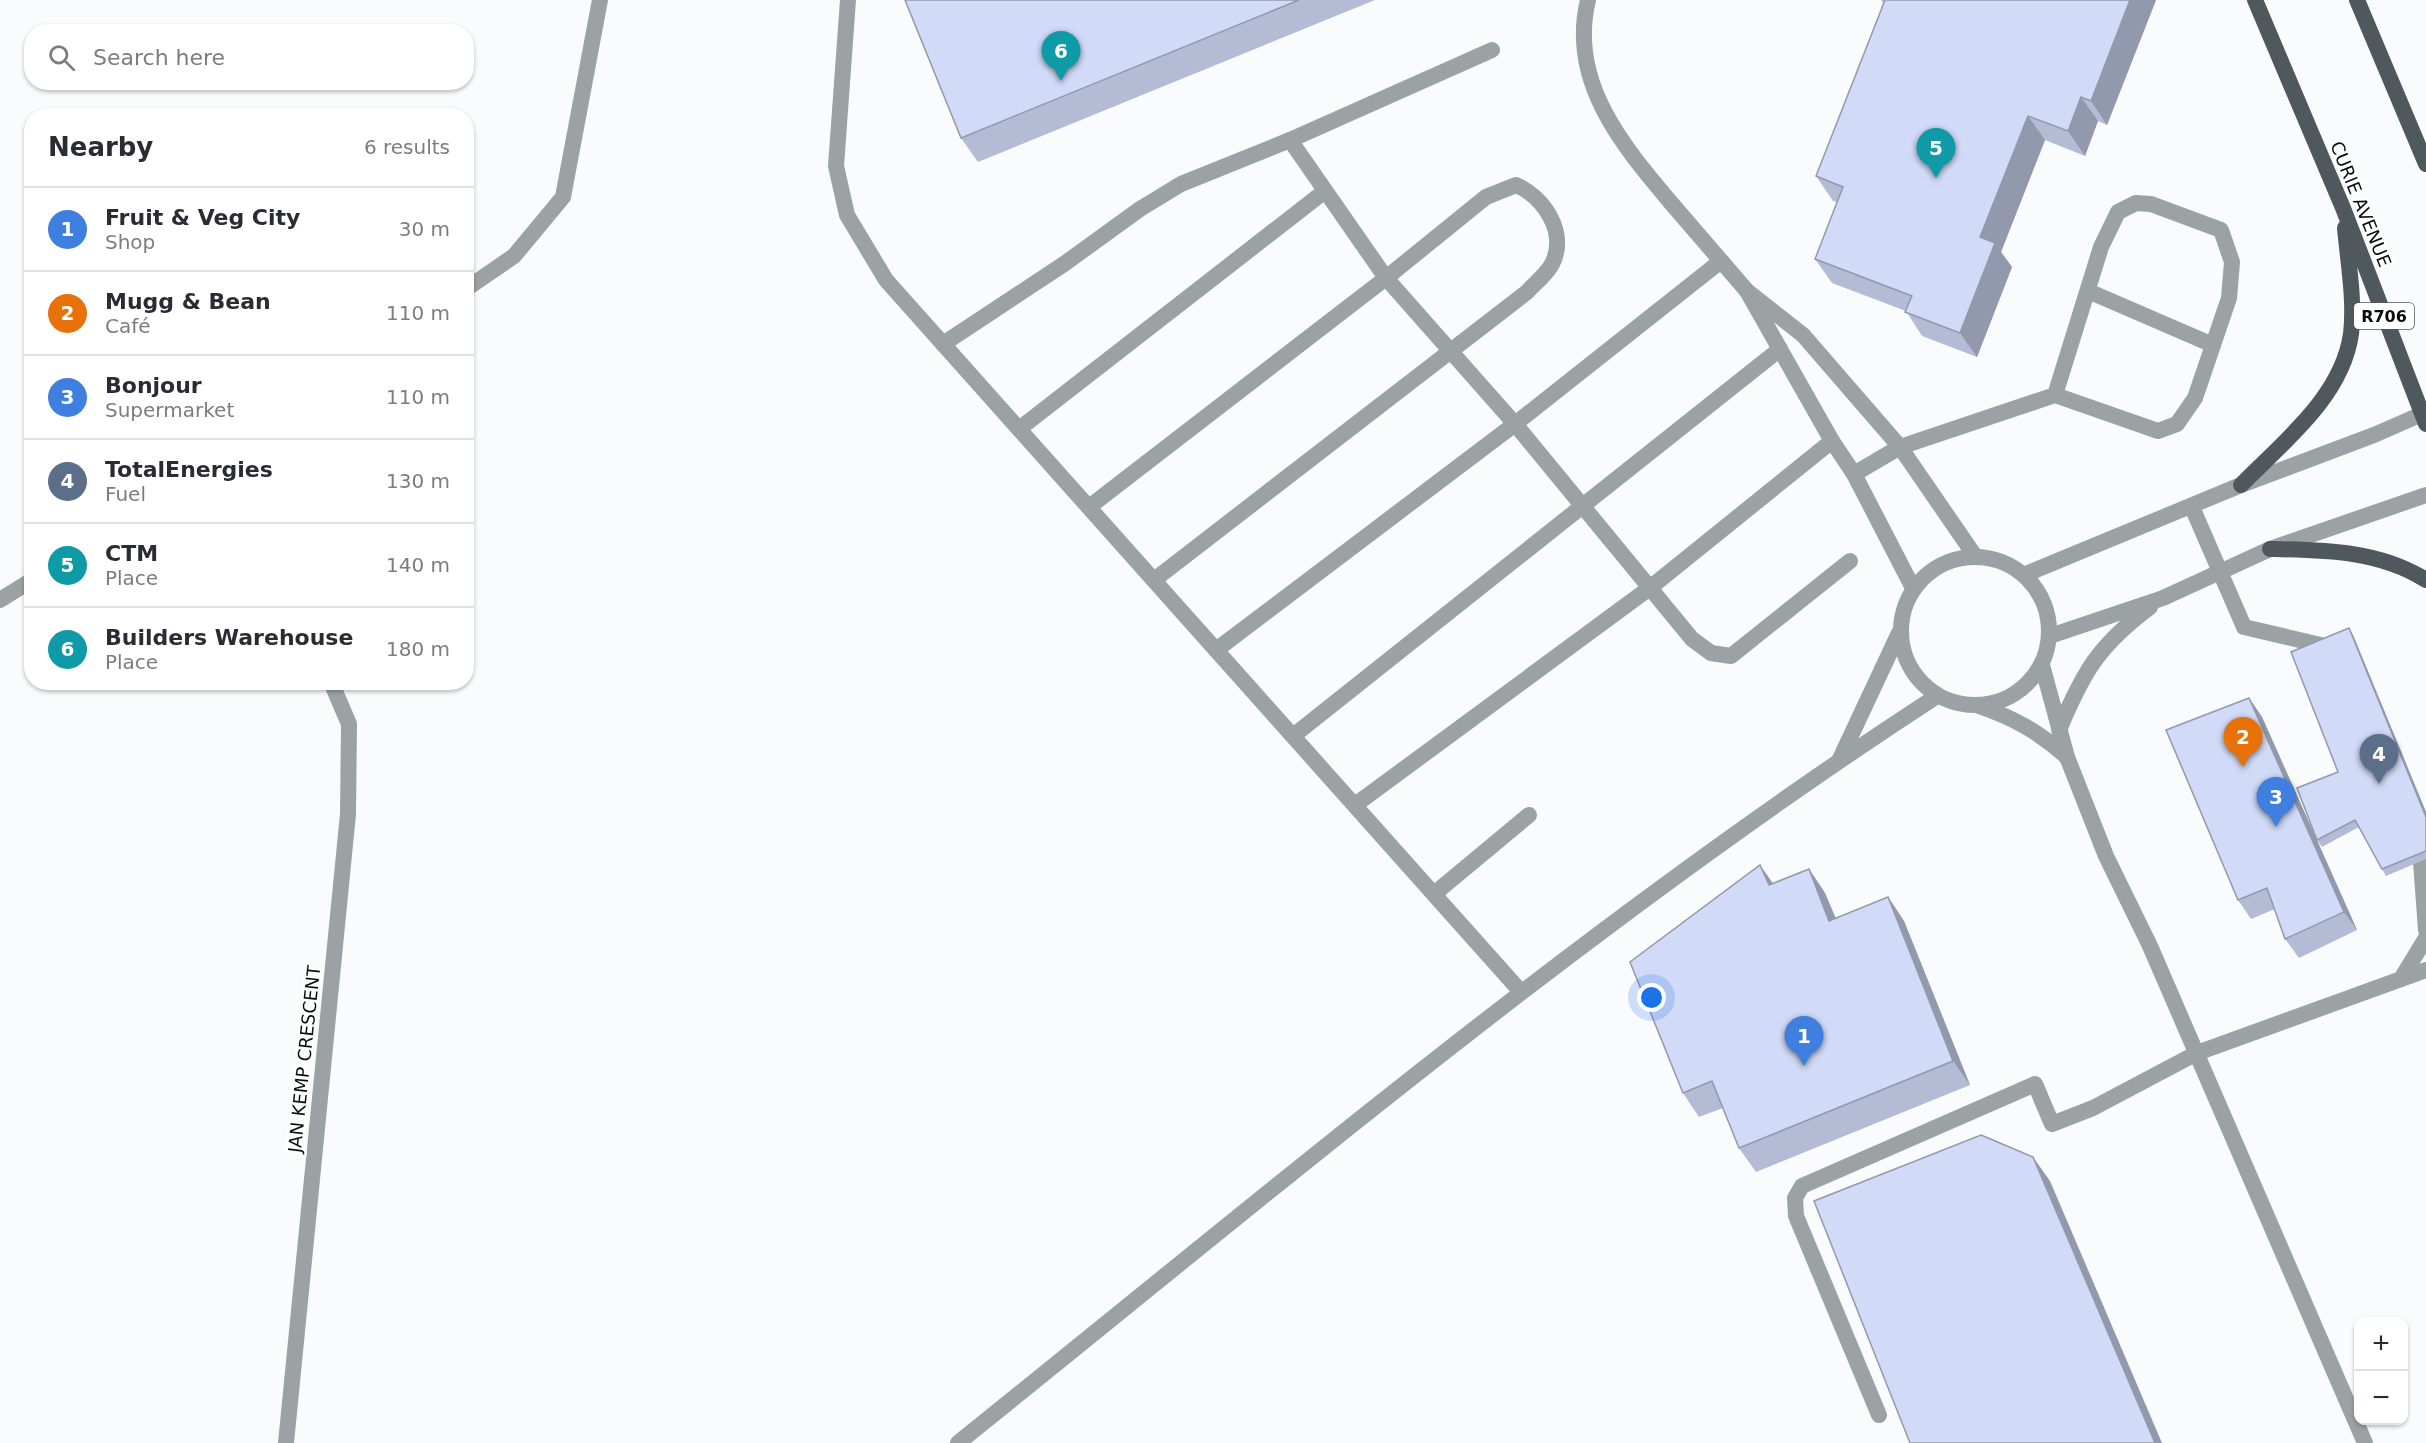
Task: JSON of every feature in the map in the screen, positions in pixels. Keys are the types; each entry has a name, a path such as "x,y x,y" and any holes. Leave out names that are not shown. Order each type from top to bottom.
{"main road":[{"name":"CURIE AVENUE","path":"2255,0 2343,208 2424,419"},
{"path":"2357,0 2426,164"},
{"path":"2241,485 2311,413 2329,390 2346,353 2352,315 2343,208"},
{"path":"2270,549 2342,550 2392,565 2426,580"}],"street":[{"path":"474,283 514,255 563,197 600,0"},
{"path":"848,0 836,166 847,215 885,280 1521,992"},
{"path":"1588,0 1584,26 1585,54 1592,86 1605,116 1629,152 1747,291 1803,335 1900,447 1975,556"},
{"path":"943,344 1065,264 1140,209 1181,184 1290,140 1492,50"},
{"path":"1290,140 1386,278 1515,424 1692,639 1711,653 1731,656 1850,561"},
{"path":"1089,507 1386,278 1485,197 1516,185 1532,191 1551,216 1558,247 1552,266 1527,292 1154,580"},
{"path":"1019,429 1325,191"},
{"path":"1854,474 1900,447 2055,395 2158,431 2177,424 2195,398 2229,298 2232,262 2221,231 2151,204 2136,203 2118,212 2101,247 2055,395"},
{"path":"1216,650 1515,424 1721,261"},
{"path":"1747,291 1832,441 1854,474 1913,588"},
{"path":"2088,291 2213,345"},
{"path":"1293,736 1780,349"},
{"path":"2025,574 2241,485 2374,435 2424,419"},
{"path":"1355,805 1651,587 1832,441"},
{"path":"2050,636 2163,598 2270,549 2426,495"},
{"path":"2192,507 2244,627 2325,646"},
{"path":"1840,759 1899,633 1903,609 1913,588 1930,571 1952,559 1975,556 2002,560 2025,574 2045,603 2050,636 2042,665 2026,686 2004,700 1978,706"},
{"path":"0,600 24,585"},
{"path":"2059,730 2074,693 2094,658 2133,620 2163,598"},
{"path":"1899,633 1905,658 1917,680 1937,696 2010,716 2033,728 2067,757"},
{"path":"2042,665 2067,757 2106,856 2150,946 2365,1443"},
{"name":"JAN KEMP CRESCENT","path":"286,1443 348,814 349,724 334,690"},
{"path":"958,1443 1521,992 1840,759 1937,696"},
{"path":"1434,894 1529,815"},
{"path":"2424,863 2426,930"},
{"path":"2401,979 2426,938"},
{"path":"1879,1415 1796,1216 1794,1206 1797,1192 1802,1186 2035,1084 2052,1124 2093,1108 2197,1053 2426,970"}],"building":[{"path":"905,0 1299,0 961,138"},
{"path":"1885,0 2130,0 2091,101 2081,97 2068,131 2028,116 1980,237 1995,243 1960,333 1905,312 1912,296 1815,259 1843,187 1816,176"},
{"path":"2349,628 2426,817 2426,851 2382,869 2355,820 2317,840 2297,788 2338,772 2291,652"},
{"path":"2249,698 2344,912 2285,939 2267,888 2238,900 2166,730"},
{"path":"1760,865 1769,885 1809,869 1829,921 1888,897 1953,1061 1739,1148 1712,1081 1683,1093 1630,962"},
{"path":"1981,1135 2033,1157 2155,1443 1910,1443 1814,1201"}],"place":[{"name":"Builders Warehouse","path":"1061,81"},
{"name":"CTM","path":"1936,178"},
{"name":"Mugg & Bean","path":"2243,767"},
{"name":"TotalEnergies","path":"2379,784"},
{"name":"Bonjour","path":"2276,827"},
{"name":"Fruit & Veg City","path":"1804,1066"}]}
